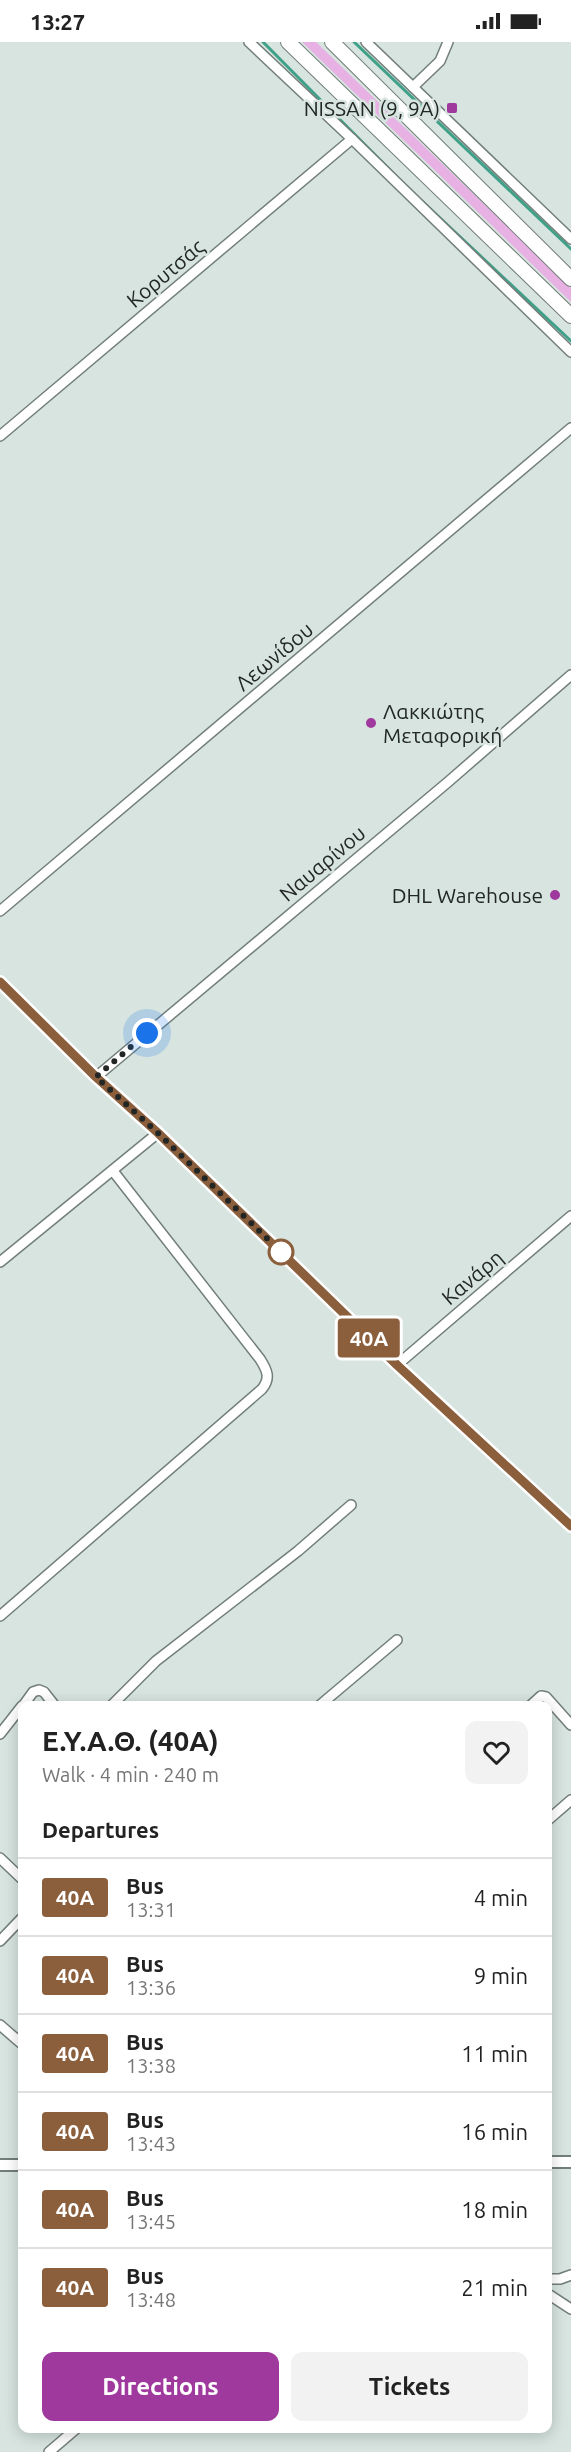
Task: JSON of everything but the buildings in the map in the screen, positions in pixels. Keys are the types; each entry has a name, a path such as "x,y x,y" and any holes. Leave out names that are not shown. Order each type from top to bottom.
{"highway":[{"path":"288,42 571,316"},
{"path":"332,42 571,279"}],"main road":[{"path":"552,2162 571,2162"},
{"path":"0,2165 18,2165"}],"street":[{"path":"249,42 571,352"},
{"path":"366,42 571,239"},
{"path":"413,87 440,61 448,42"},
{"name":"Κορυτσάς","path":"0,436 352,139"},
{"name":"Λεωνίδου","path":"0,911 571,428"},
{"name":"Ναυαρίνου","path":"96,1077 448,782 571,675"},
{"path":"0,982 397,1365 571,1526"},
{"path":"0,1262 158,1133"},
{"path":"0,1616 262,1389 268,1378 260,1359 113,1171"},
{"name":"Κανάρη","path":"397,1365 571,1216"},
{"path":"116,1701 156,1661 298,1551 351,1505"},
{"path":"325,1701 397,1640"},
{"path":"27,1701 33,1692 39,1690 44,1692 51,1701"},
{"path":"536,1701 541,1696 550,1701"},
{"path":"552,1704 571,1725"},
{"path":"0,1734 18,1712"},
{"path":"552,1817 571,1800"},
{"path":"0,1858 18,1875"},
{"path":"0,1941 18,1922"},
{"path":"0,2025 18,2041"},
{"path":"552,2279 571,2275"},
{"path":"552,2297 571,2309"},
{"path":"49,2452 71,2433"}],"shaded area":[{"path":"302,42 316,42 571,288 571,302"}],"waterway":[{"path":"263,42 393,173"},
{"path":"354,42 571,249"},
{"path":"423,202 571,341"}],"bus line":[{"name":"40Α","path":"0,982 397,1365 571,1526"}],"place":[{"name":"NISSAN (9, 9Α)","path":"452,108"},
{"name":"Λακκιώτης Μεταφορική","path":"371,723"},
{"name":"DHL Warehouse","path":"555,895"}],"route":[{"path":"147,1033 96,1077 158,1133 281,1252"}]}
